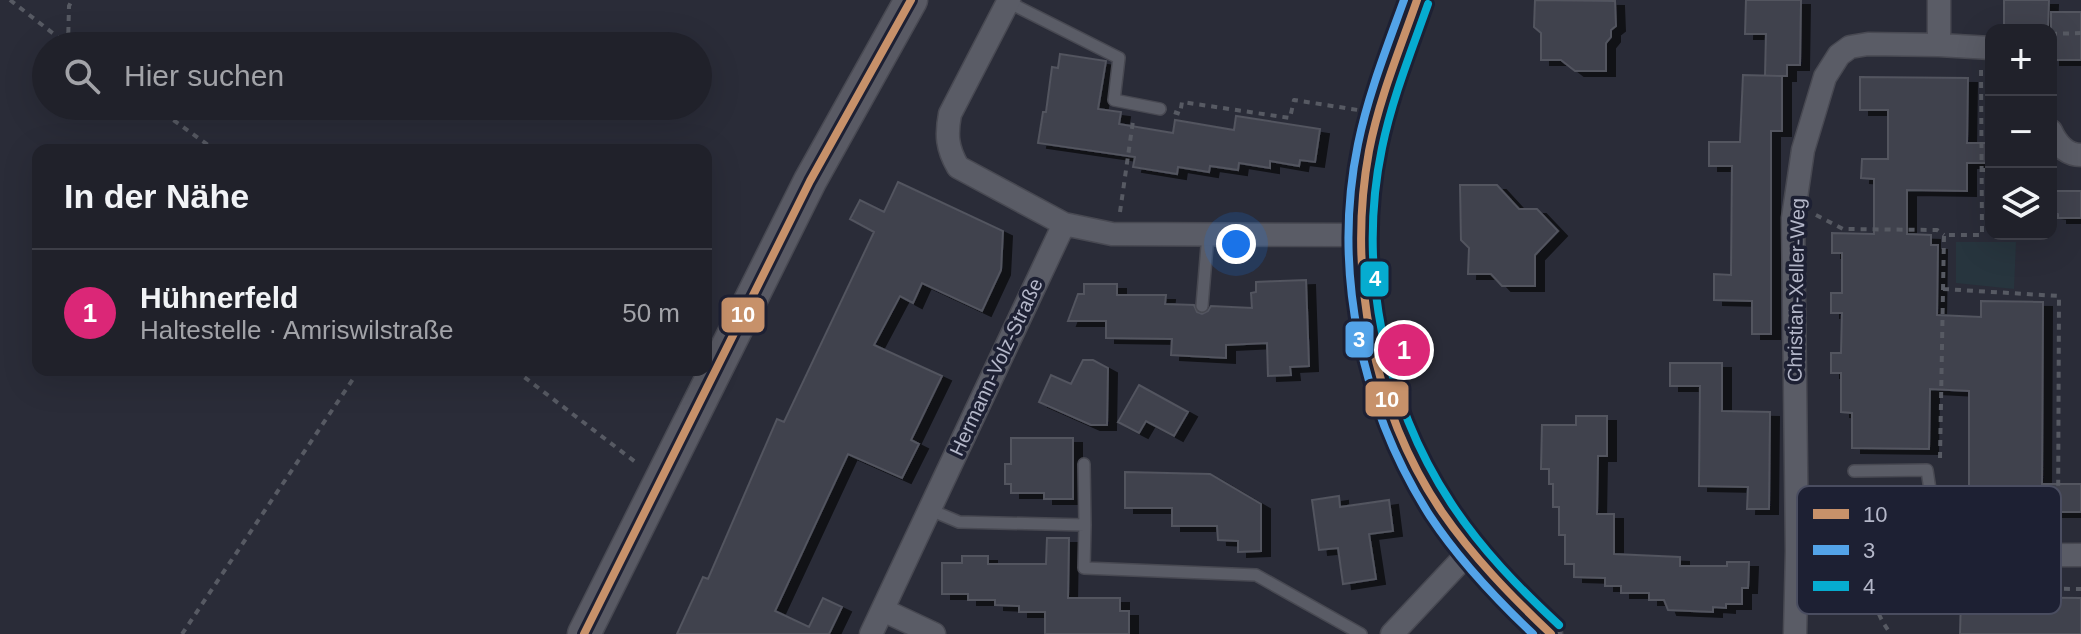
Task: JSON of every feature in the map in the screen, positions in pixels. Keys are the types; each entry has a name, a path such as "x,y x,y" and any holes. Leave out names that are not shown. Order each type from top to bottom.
{"main road":[{"path":"712,375 810,181 911,0"},
{"path":"584,634 712,376"}],"street":[{"path":"1417,0 1382,101 1366,168 1362,235 1364,303 1374,361 1398,430 1427,488 1470,551 1551,634"},
{"path":"1939,0 1939,45"},
{"path":"1008,1 950,114 947,131 949,152 958,167 1064,224 1088,231 1117,234 1362,235"},
{"name":"Christian-Xeller-Weg","path":"1795,634 1794,212 1803,150 1825,77 1839,55 1850,47 1868,44 1985,48"},
{"path":"2057,145 2081,155"},
{"name":"Hermann-Volz-Straße","path":"871,634 1064,224"},
{"path":"1392,634 1470,551"},
{"path":"883,610 934,634"}],"lane":[{"path":"1008,1 1119,58 1114,100 1160,109"},
{"path":"1202,306 1208,234"},
{"path":"1084,464 1084,568 1256,575 1361,634"},
{"path":"1854,471 1927,470 1929,486"},
{"path":"928,509 959,522 1085,525"}],"path":[{"path":"10,0 52,32"},
{"path":"69,32 69,6 72,0"},
{"path":"2057,34 2081,33"},
{"path":"1794,212 1820,216 1843,229 1937,230 1944,235 1982,235 1985,72"},
{"path":"1160,109 1180,114 1182,102 1290,118 1294,100 1353,109"},
{"path":"1117,234 1136,104"},
{"path":"173,120 207,144"},
{"path":"1940,486 1944,235"},
{"path":"1943,289 2059,296 2058,486"},
{"path":"182,634 355,376"},
{"path":"523,376 659,480"},
{"path":"2061,589 2081,589"},
{"path":"1878,614 1891,634"}],"shaded area":[{"path":"1956,242 2016,242 2014,289 1956,283"}],"building":[{"path":"1535,0 1615,1 1616,26 1606,43 1606,71 1575,71 1561,60 1541,60 1541,33 1534,27"},
{"path":"1746,0 1801,0 1800,65 1787,65 1787,76 1765,76 1766,34 1745,34"},
{"path":"2004,0 2049,0 2048,24 2004,24"},
{"path":"2051,12 2081,12 2081,60 2057,60 2057,24 2051,24"},
{"path":"1060,54 1106,61 1098,109 1121,112 1119,124 1173,133 1175,120 1234,130 1236,116 1320,129 1315,162 1300,160 1299,166 1270,161 1270,168 1239,163 1238,170 1210,166 1209,172 1178,167 1177,174 1133,167 1135,157 1038,143 1052,67 1058,68"},
{"path":"1743,75 1782,76 1782,131 1771,131 1771,334 1752,334 1752,301 1714,300 1714,274 1731,275 1732,166 1709,166 1709,142 1740,142"},
{"path":"1860,77 1968,78 1967,143 1985,143 1985,163 1967,163 1967,191 1907,190 1907,234 1931,235 1931,245 1938,245 1937,315 1981,317 1981,301 2043,302 2042,484 2081,484 2081,512 2061,512 2061,486 1969,486 1969,391 1930,389 1929,449 1852,448 1852,413 1841,412 1841,373 1831,373 1831,353 1841,353 1842,313 1831,313 1831,293 1842,293 1842,253 1832,253 1832,233 1874,234 1874,179 1861,178 1862,159 1888,159 1888,110 1860,110"},
{"path":"898,182 1003,231 1001,270 982,311 922,283 913,303 900,296 874,345 942,376 911,440 919,444 902,478 848,454 775,611 809,627 823,598 842,607 829,634 677,634 703,577 708,579 777,419 784,422 874,232 850,219 860,200 884,212"},
{"path":"1460,185 1497,185 1519,209 1537,209 1558,231 1535,255 1535,286 1502,286 1491,274 1468,274 1469,248 1461,240"},
{"path":"2057,191 2081,191 2081,218 2058,218"},
{"path":"1306,280 1309,366 1290,367 1291,375 1268,376 1267,343 1226,345 1226,358 1171,355 1172,339 1106,338 1106,321 1068,321 1078,294 1084,294 1084,284 1117,284 1117,295 1166,295 1165,304 1194,305 1197,312 1202,314 1211,306 1252,308 1251,293 1256,292 1256,282"},
{"path":"1083,360 1093,360 1108,368 1107,425 1091,425 1039,402 1051,375 1071,384"},
{"path":"1670,363 1722,363 1722,411 1770,412 1769,509 1747,509 1748,487 1699,486 1700,386 1670,386"},
{"path":"1139,385 1188,412 1174,436 1146,421 1139,433 1118,422"},
{"path":"1576,416 1607,416 1607,456 1598,456 1597,514 1614,514 1614,554 1680,557 1680,566 1727,566 1727,562 1749,562 1748,588 1742,588 1742,604 1713,607 1713,612 1668,610 1664,600 1649,600 1649,593 1621,593 1621,586 1605,586 1605,578 1574,577 1574,564 1565,564 1565,535 1559,535 1559,507 1553,507 1553,484 1549,484 1549,469 1541,469 1542,425 1576,425"},
{"path":"1011,438 1073,438 1073,499 1044,499 1044,493 1011,493 1011,484 1005,484 1005,464 1011,464"},
{"path":"1125,472 1210,474 1261,504 1261,551 1238,552 1238,541 1218,540 1217,526 1172,526 1172,508 1125,508"},
{"path":"1339,496 1340,507 1389,500 1393,531 1369,534 1376,579 1343,584 1338,548 1319,550 1312,500"},
{"path":"1047,538 1069,538 1068,598 1120,598 1120,611 1129,611 1129,634 1045,634 1045,612 1019,612 1019,606 995,605 995,600 968,600 968,594 942,594 942,563 962,563 962,556 988,556 988,564 1046,564"},
{"path":"2061,598 2081,598 2081,634 1960,634 1961,614 2061,614"}],"transit line":[{"name":"10","path":"584,634 810,181 911,0"},
{"name":"3","path":"1404,0 1367,107 1351,192 1351,289 1358,337 1386,430 1430,516 1478,578 1533,634"},
{"name":"10","path":"1417,0 1384,93 1369,151 1361,244 1371,338 1382,384 1398,429 1418,472 1442,512 1493,576 1551,634"},
{"name":"4","path":"1428,4 1391,112 1375,194 1375,286 1382,332 1408,421 1451,503 1501,567 1559,625"}],"place":[{"name":"Hühnerfeld","path":"1404,350"}]}
